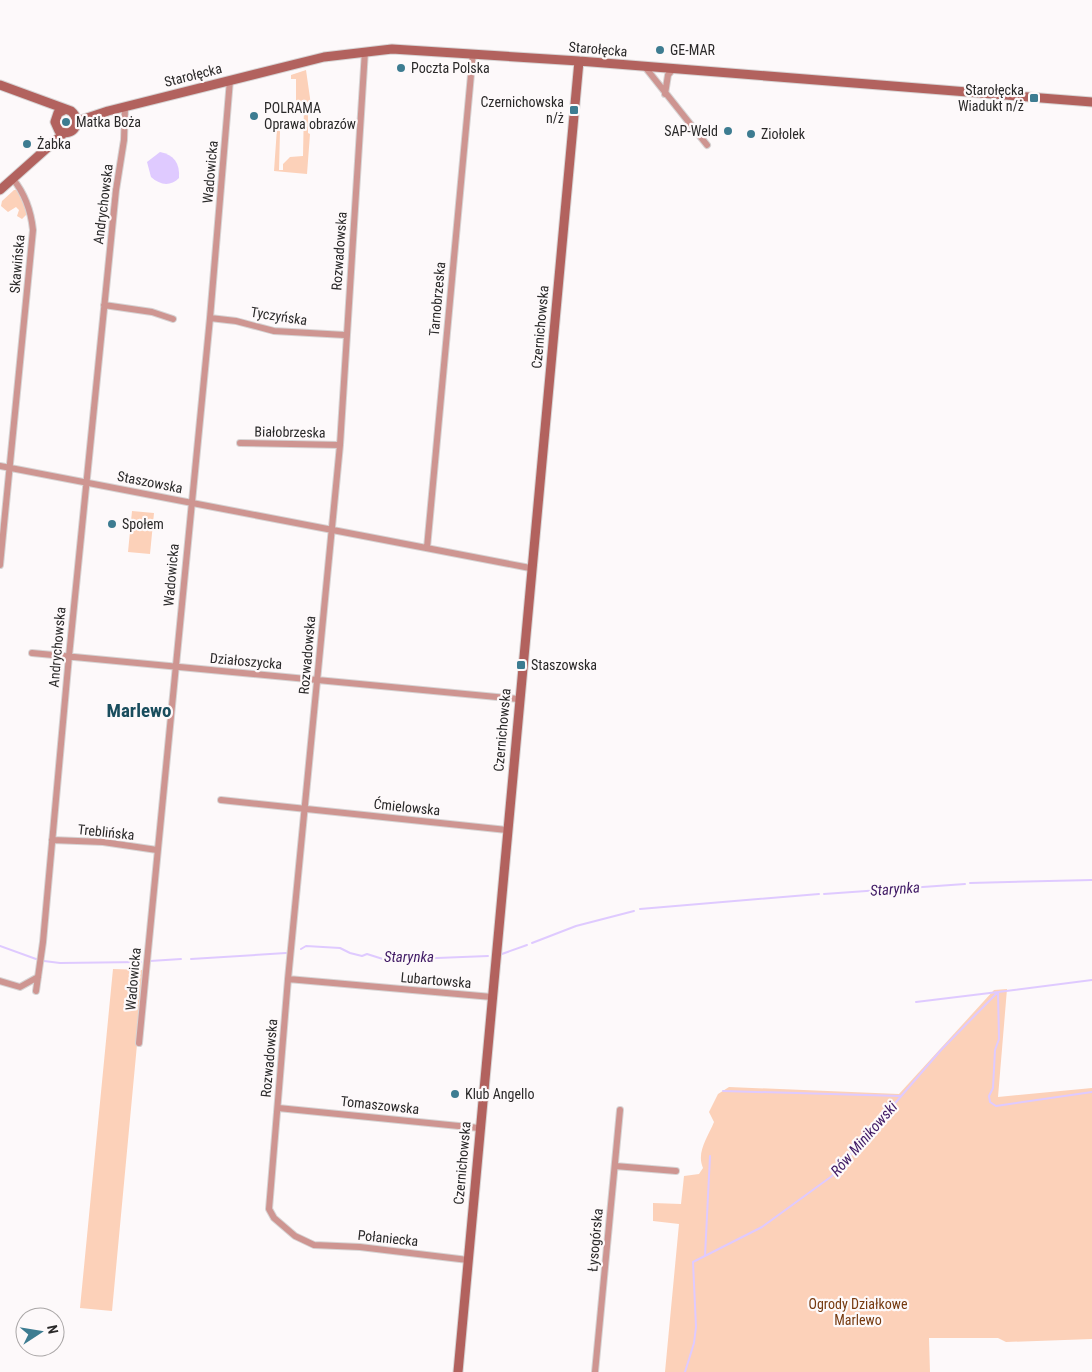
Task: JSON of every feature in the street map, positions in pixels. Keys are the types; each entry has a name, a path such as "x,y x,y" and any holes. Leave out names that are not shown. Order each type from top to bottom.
{"street":[{"name":"Starołęcka","path":"76,117 108,111 324,57 365,51 402,49 578,61 1092,102"},
{"name":"Rozwadowska","path":"306,1243 278,1222 269,1209 288,979 306,810 340,445 365,51"},
{"name":"Tarnobrzeska","path":"426,548 472,53"},
{"name":"Czernichowska","path":"458,1372 518,699 578,61"},
{"path":"645,67 707,145"},
{"path":"665,94 668,76 673,69"},
{"name":"Wadowicka","path":"140,1043 190,503 210,318 230,80"},
{"path":"0,85 64,110 76,117 74,131 60,131"},
{"path":"27,97 56,116 60,131"},
{"name":"Andrychowska","path":"36,991 104,305 116,190 124,140 124,107"},
{"path":"56,116 64,110"},
{"path":"0,190 42,153 60,131"},
{"name":"Skawińska","path":"0,565 33,230 28,206 21,188 13,179"},
{"path":"104,305 152,312 173,319"},
{"name":"Tyczyńska","path":"210,318 236,321 274,331 346,335"},
{"name":"Białobrzeska","path":"240,443 340,445"},
{"name":"Staszowska","path":"0,466 530,568"},
{"name":"Działoszycka","path":"32,653 518,699"},
{"name":"Ćmielowska","path":"221,800 507,830"},
{"name":"Treblińska","path":"52,840 103,842 157,850"},
{"path":"0,981 20,987 38,977"},
{"name":"Lubartowska","path":"288,979 492,997"},
{"name":"Tomaszowska","path":"278,1108 479,1128"},
{"name":"Łysogórska","path":"595,1372 620,1110"},
{"path":"615,1166 676,1171"},
{"name":"Połaniecka","path":"306,1243 323,1246 353,1246 403,1253 432,1254 468,1260"}],"green space":[{"path":"306,70 311,105 308,106 308,133 310,134 307,174 274,171 277,128 280,131 279,170 283,170 283,164 290,157 303,156 304,106 298,106 296,102 296,79 291,79 291,75"},
{"path":"14,190 19,190 28,213 22,219 17,216 19,210 16,207 8,212 1,206 2,201"},
{"path":"132,511 154,513 150,554 128,552"},
{"path":"113,969 144,970 112,1311 80,1308"},
{"name":"Ogrody Działkowe Marlewo","path":"1007,989 998,1097 1092,1088 1092,1339 1006,1342 998,1338 929,1338 930,1372 665,1372 679,1224 653,1221 653,1203 681,1204 684,1176 699,1174 703,1168 701,1162 702,1150 714,1122 709,1112 718,1094 729,1087 899,1094 994,990"}],"shaded area":[{"path":"160,152 169,155 177,164 179,178 169,184 158,182 151,177 147,162"}],"waterway":[{"name":"Starynka","path":"970,883 1092,880"},
{"name":"Starynka","path":"824,894 965,884"},
{"name":"Starynka","path":"640,909 819,894"},
{"name":"Starynka","path":"532,943 576,926 634,911"},
{"name":"Starynka","path":"499,955 527,945"},
{"name":"Starynka","path":"0,946 36,959"},
{"name":"Starynka","path":"301,949 306,946 340,948 350,953 362,956 367,954 386,960 488,956"},
{"name":"Starynka","path":"191,959 286,953"},
{"name":"Starynka","path":"150,961 181,959"},
{"name":"Starynka","path":"44,961 60,963 141,962"},
{"name":"Rów Minikowski","path":"685,1372 694,1343 696,1327 693,1262 762,1227 832,1176 941,1050 998,992 1092,980"},
{"path":"916,1002 998,992 999,1039 995,1050 993,1088 989,1096 990,1102 996,1106 1092,1092"},
{"path":"723,1091 900,1096"},
{"path":"705,1256 710,1156"}],"place":[{"name":"GE-MAR","path":"660,50"},
{"name":"Poczta Polska","path":"401,68"},
{"name":"Starołęcka Wiadukt n/ż","path":"1034,98"},
{"name":"Czernichowska n/ż","path":"574,110"},
{"name":"POLRAMA Oprawa obrazów","path":"254,116"},
{"name":"Matka Boża","path":"66,122"},
{"name":"SAP-Weld","path":"728,131"},
{"name":"Ziołolek","path":"751,134"},
{"name":"Żabka","path":"27,144"},
{"name":"Społem","path":"112,524"},
{"name":"Staszowska","path":"521,665"},
{"name":"Klub Angello","path":"455,1094"}],"district":[{"name":"Marlewo","path":"139,710"}]}
